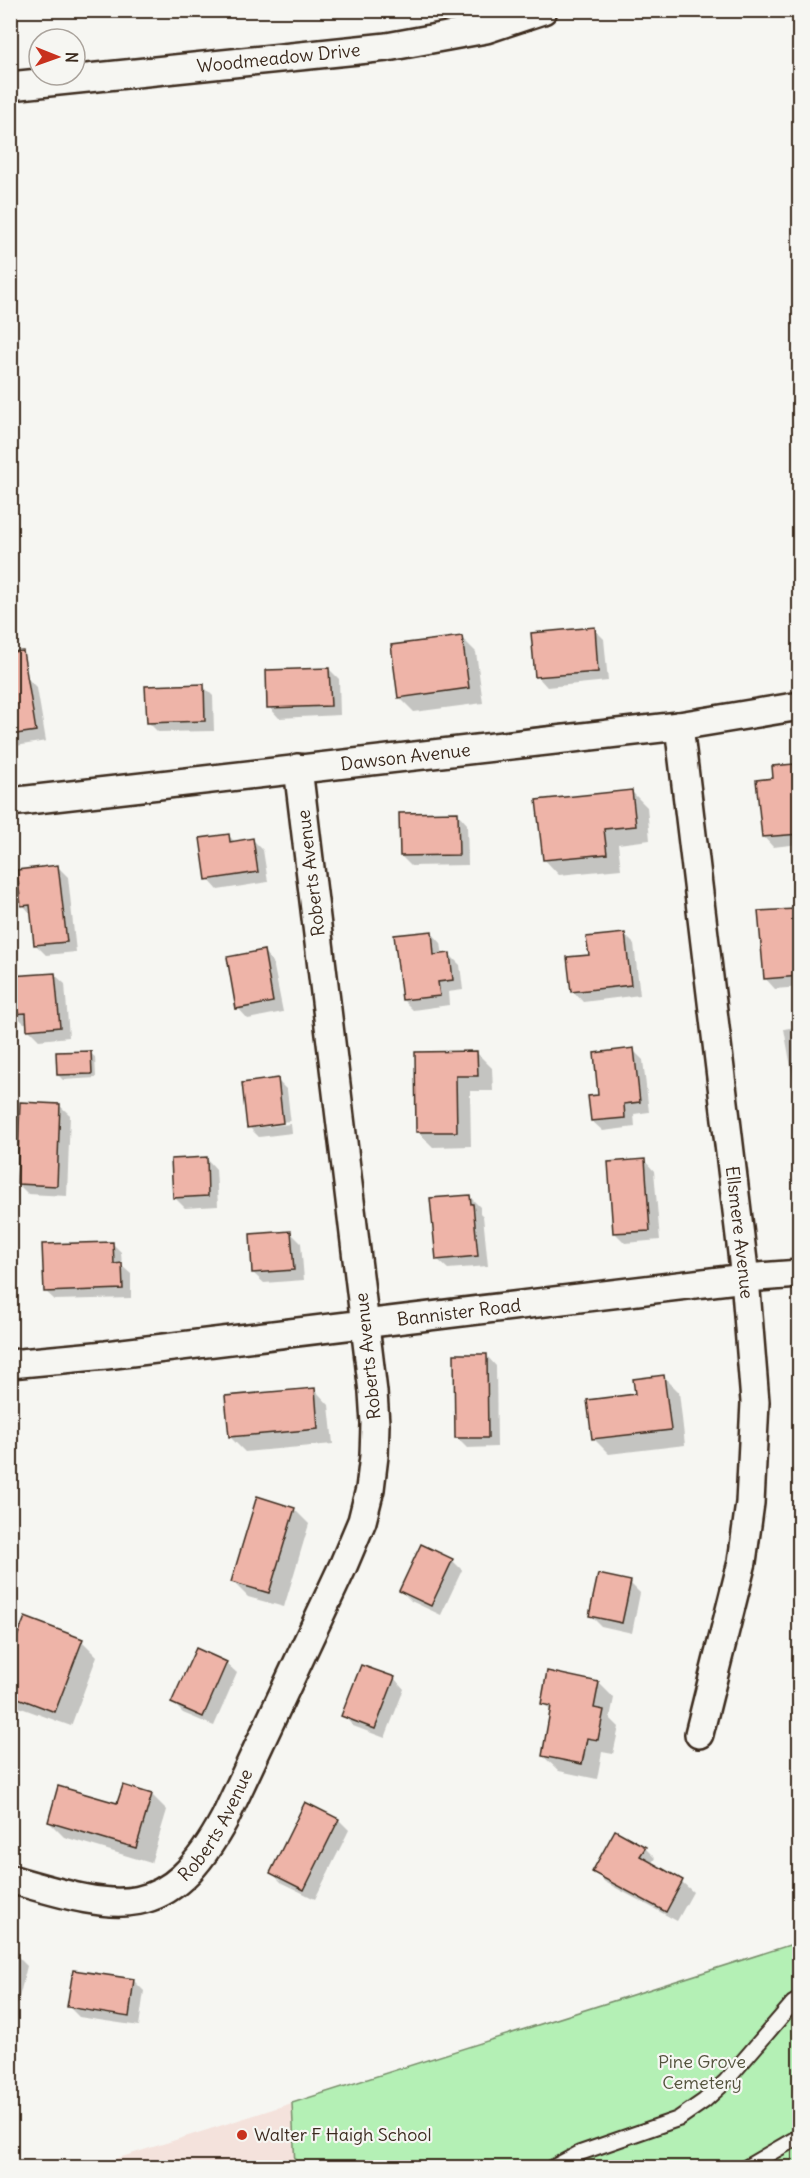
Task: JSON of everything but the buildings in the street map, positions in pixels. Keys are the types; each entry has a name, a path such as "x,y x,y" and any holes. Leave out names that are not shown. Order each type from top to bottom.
{"street":[{"name":"Woodmeadow Drive","path":"10,86 387,47 486,29 543,10"},
{"name":"Dawson Avenue","path":"10,802 679,726 800,706"},
{"name":"Ellsmere Avenue","path":"679,726 746,1278 755,1402 750,1503 742,1562 699,1734"},
{"name":"Roberts Avenue","path":"10,1879 76,1898 102,1902 130,1902 163,1893 186,1875 197,1863 221,1826 362,1521 370,1489 375,1439 373,1392 298,768"},
{"name":"Bannister Road","path":"10,1364 106,1355 746,1278 800,1274"}],"lane":[{"path":"552,2168 580,2153 678,2119 704,2101 745,2061 793,2003 800,1999"},
{"path":"745,2168 800,2136"}],"shaded area":[{"name":"Walter F Haigh School","path":"292,2103 295,2167 90,2167"}],"green space":[{"name":"Pine Grove Cemetery","path":"799,1942 799,2167 295,2167 292,2103"}],"place":[{"name":"Walter F Haigh School","path":"242,2135"}]}
